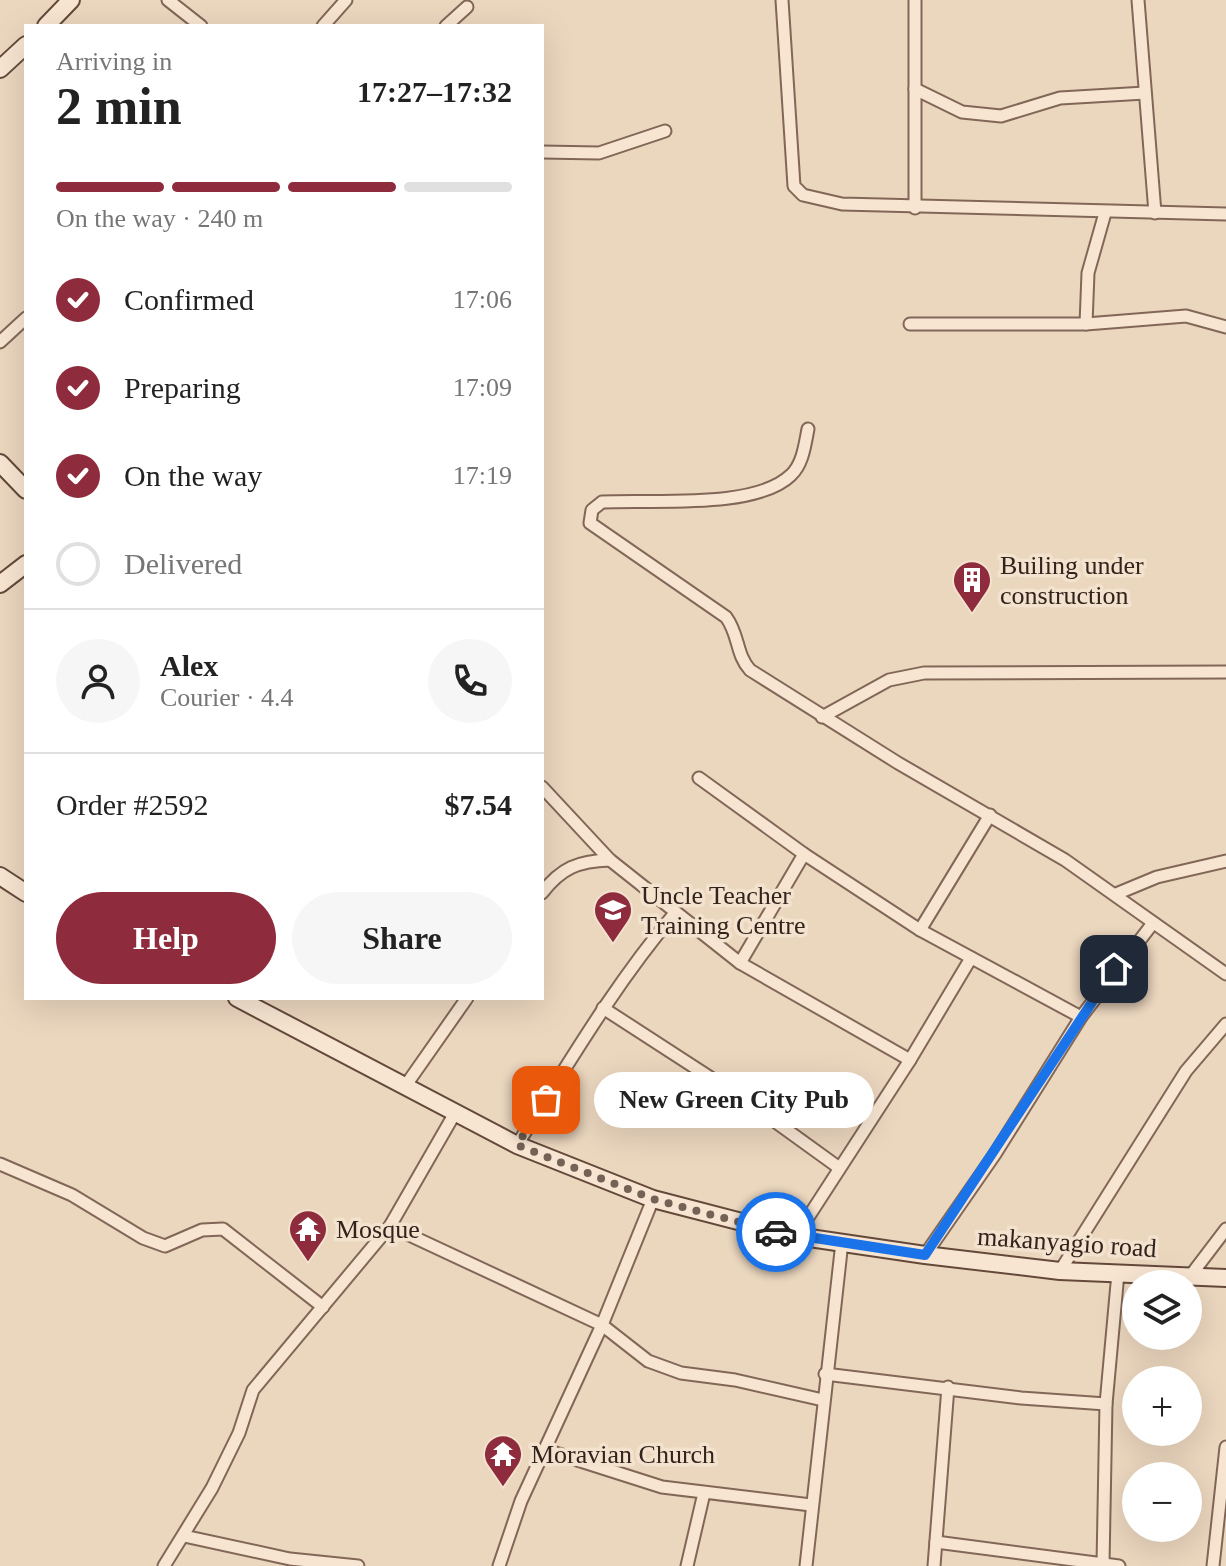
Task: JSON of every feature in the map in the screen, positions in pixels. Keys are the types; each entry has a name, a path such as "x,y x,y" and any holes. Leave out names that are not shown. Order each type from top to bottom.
{"street":[{"path":"48,24 71,0"},
{"path":"168,0 198,24"},
{"path":"325,24 346,0"},
{"path":"782,0 794,186 803,195 819,200 915,208 1226,214"},
{"path":"915,0 915,208"},
{"path":"1138,0 1155,213"},
{"path":"448,24 467,7"},
{"path":"0,69 24,47"},
{"path":"915,89 962,112 1001,116 1060,98 1145,93"},
{"path":"544,152 599,153 665,131"},
{"path":"1086,324 1088,273 1105,213"},
{"path":"910,324 1086,324 1186,316 1226,327"},
{"path":"0,342 24,320"},
{"path":"808,429 802,459 793,474 773,488 694,502 602,502 596,504 589,518 593,528 726,617 740,655 750,670 822,717 990,815 1116,894 1226,974"},
{"path":"0,463 24,488"},
{"path":"0,584 24,566"},
{"path":"822,717 889,680 924,673 1226,672"},
{"path":"699,778 804,854 920,930 1081,1017"},
{"path":"544,789 610,860 740,963 910,1060"},
{"path":"920,930 990,815"},
{"path":"740,963 804,854"},
{"path":"544,890 555,876 569,866 610,860"},
{"path":"1116,894 1157,877 1226,861"},
{"path":"0,876 24,892"},
{"path":"517,1145 603,1008 640,955 675,913"},
{"path":"925,1255 1081,1017 1114,969 1153,923"},
{"path":"796,1236 910,1060 971,958"},
{"name":"makanyagio road","path":"241,1000 517,1145 653,1199 796,1236 1060,1271 1122,1273"},
{"path":"406,1085 466,1000"},
{"path":"603,1008 748,1102 838,1167"},
{"path":"1060,1271 1186,1071 1226,1024"},
{"path":"164,1566 184,1536 239,1433 253,1390 390,1226 455,1113"},
{"path":"0,1164 87,1203 143,1238 165,1246 202,1230 223,1229 323,1307"},
{"path":"499,1566 521,1501 602,1325 653,1199"},
{"path":"390,1226 602,1325 639,1355 681,1373 735,1380 823,1400"},
{"path":"1195,1270 1226,1229"},
{"path":"806,1566 842,1242"},
{"path":"1103,1564 1106,1404 1118,1273"},
{"name":"makanyagio road","path":"1202,1276 1226,1278"},
{"path":"825,1374 1106,1404"},
{"path":"934,1566 948,1387"},
{"path":"1213,1566 1226,1447"},
{"path":"546,1450 629,1478 704,1493 811,1505"},
{"path":"687,1566 704,1493"},
{"path":"184,1536 290,1559 358,1566"},
{"path":"936,1542 1119,1566"}],"way so far":[{"path":"546,1100 517,1145 587,1176 653,1199 776,1232"}],"place":[{"name":"Builing under construction","path":"972,614"},
{"name":"Uncle Teacher Training Centre","path":"613,944"},
{"name":"New Green City Pub","path":"546,1100"},
{"name":"Mosque","path":"308,1263"},
{"name":"Moravian Church","path":"503,1488"}],"route":[{"path":"776,1232 925,1255 995,1154 1114,969"}]}
